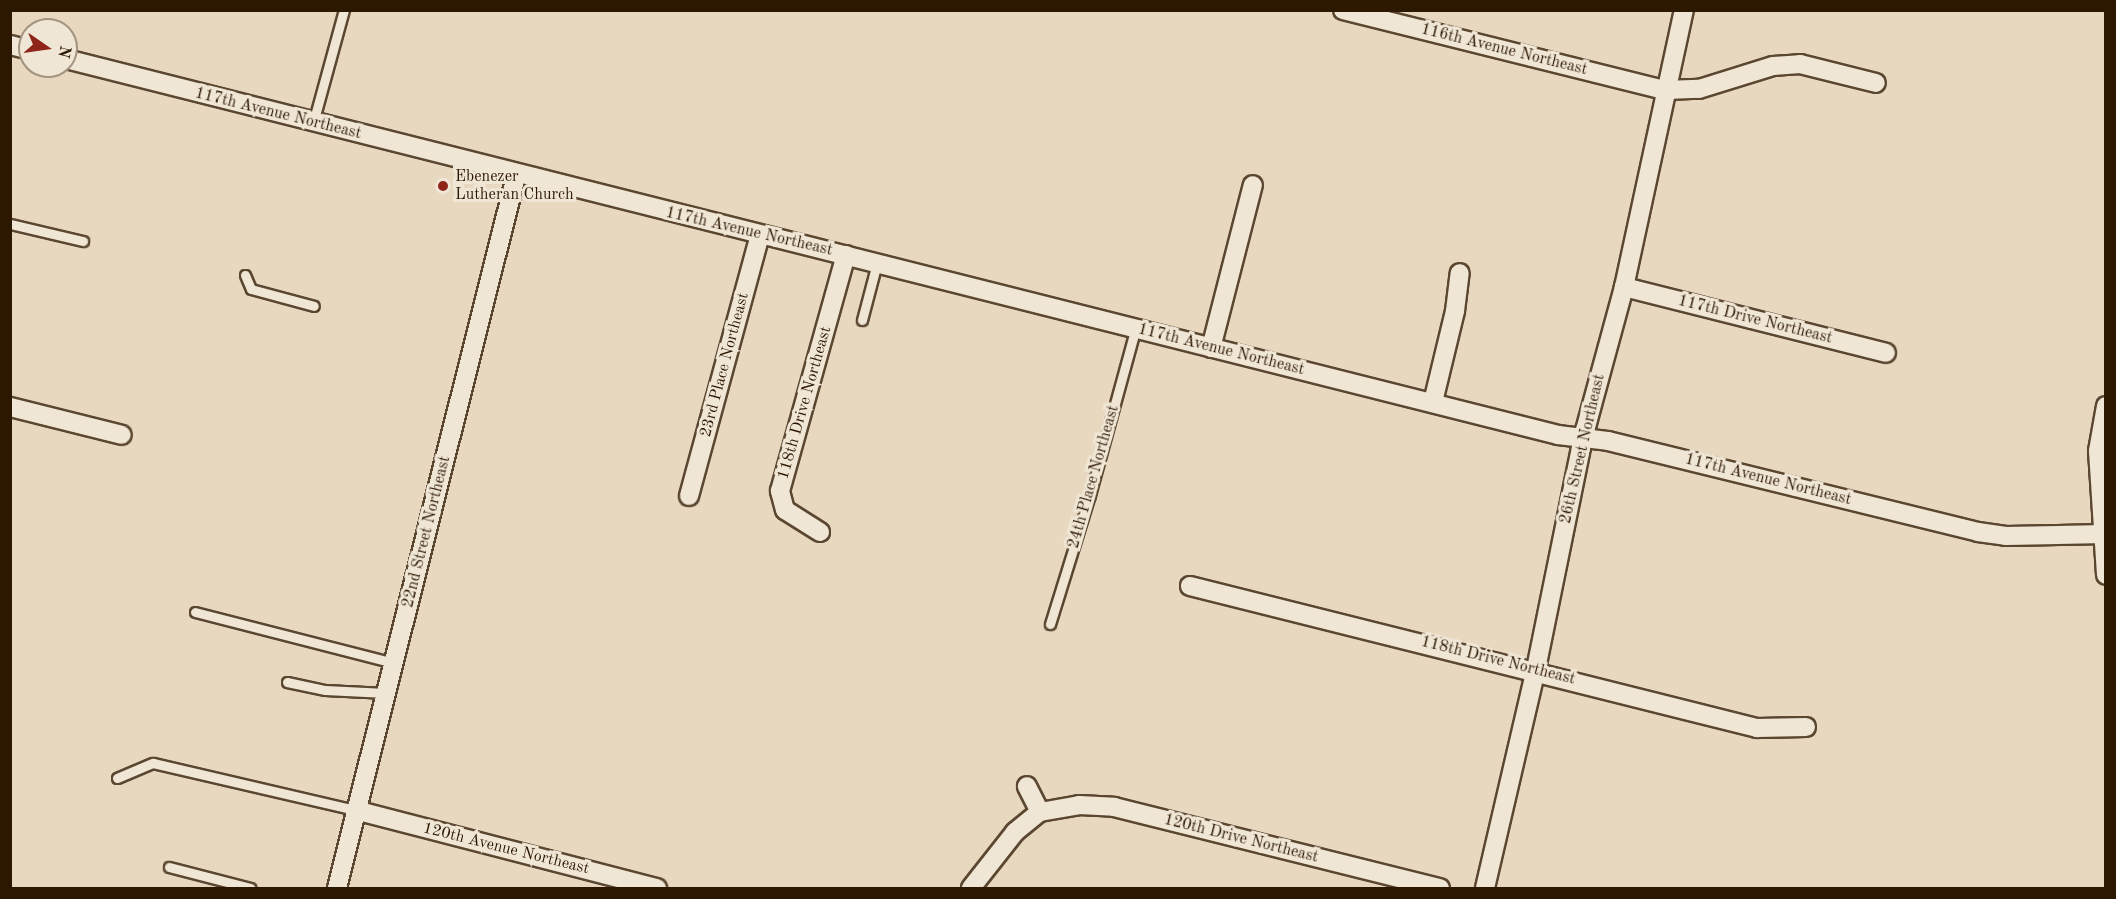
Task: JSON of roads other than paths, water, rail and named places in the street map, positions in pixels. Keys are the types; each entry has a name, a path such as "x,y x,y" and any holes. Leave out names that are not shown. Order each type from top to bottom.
{"street":[{"name":"116th Avenue Northeast","path":"1343,10 1665,90 1699,89 1773,66 1800,64 1876,83"},
{"name":"26th Street Northeast","path":"1485,888 1536,669 1583,438 1624,287 1684,10"},
{"name":"117th Avenue Northeast","path":"78,62 284,122 760,234 1135,330 1978,532 2006,536 2103,534"},
{"name":"22nd Street Northeast","path":"337,888 394,663 469,343 516,176"},
{"path":"1211,348 1253,185"},
{"name":"23rd Place Northeast","path":"690,496 760,234"},
{"name":"118th Drive Northeast","path":"820,532 785,510 780,491 846,255"},
{"path":"1433,402 1455,311 1460,273"},
{"name":"117th Drive Northeast","path":"1624,287 1886,353"},
{"path":"2106,406 2098,451 2106,575"},
{"path":"10,408 122,435"},
{"name":"118th Drive Northeast","path":"1190,586 1536,669 1757,728 1806,727"},
{"path":"971,888 1015,832 1040,812 1027,786"},
{"name":"120th Drive Northeast","path":"1040,812 1078,805 1114,807 1440,888"},
{"name":"120th Avenue Northeast","path":"355,810 657,888"}],"lane":[{"path":"316,128 344,10"},
{"path":"10,224 83,241"},
{"path":"862,320 878,263"},
{"path":"245,275 251,289 314,306"},
{"name":"24th Place Northeast","path":"1050,624 1090,495 1135,330"},
{"path":"195,612 394,663"},
{"path":"287,682 325,690 386,693"},
{"path":"117,778 153,763 355,810"},
{"path":"169,867 250,888"}],"place":[{"name":"Ebenezer Lutheran Church","path":"443,186"}]}
